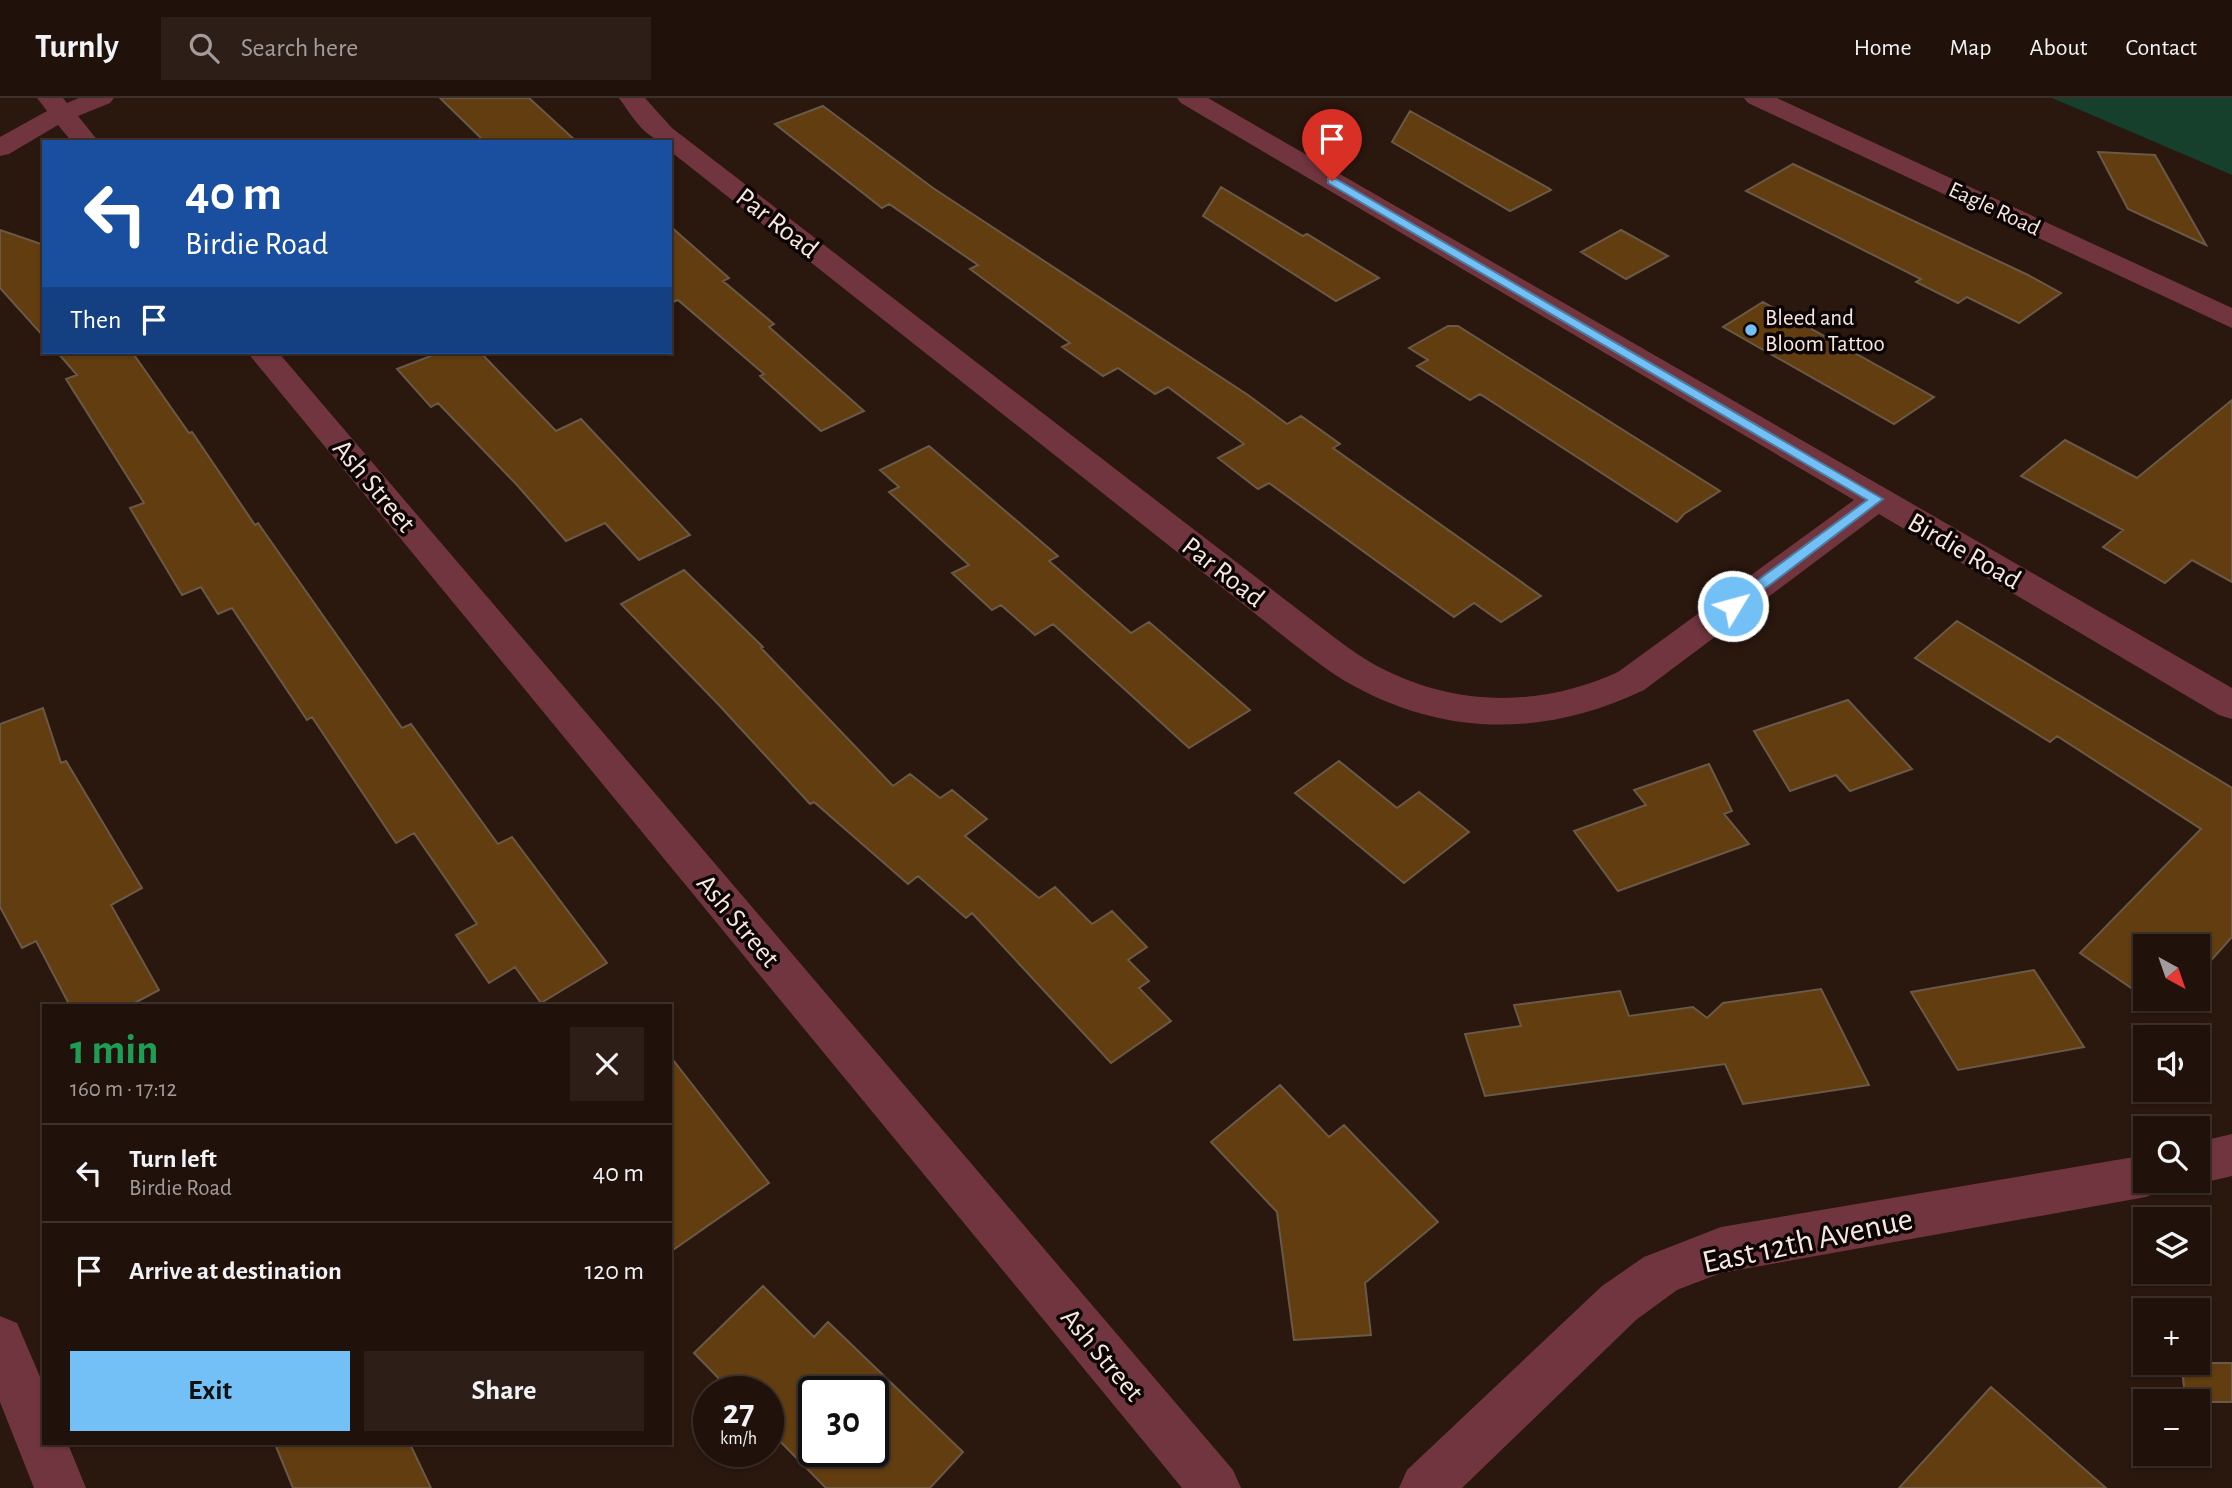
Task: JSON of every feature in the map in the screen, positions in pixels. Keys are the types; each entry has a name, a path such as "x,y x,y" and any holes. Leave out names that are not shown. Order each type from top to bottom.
{"street":[{"path":"0,148 56,106 102,98"},
{"name":"Par Road","path":"632,98 645,116 663,133 1309,637 1364,675 1430,702 1486,712 1537,711 1606,695 1631,681 1877,499"},
{"name":"Birdie Road","path":"1190,98 2232,705"},
{"name":"Eagle Road","path":"1757,98 2232,319"},
{"path":"56,106 84,140"},
{"name":"Ash Street","path":"264,354 1215,1488"},
{"path":"2210,1160 2232,1155"},
{"name":"East 12th Avenue","path":"1425,1488 1619,1303 1661,1273 1721,1250 2133,1178"},
{"path":"0,1340 42,1444"},
{"path":"43,1445 60,1488"}],"green space":[{"path":"2052,98 2232,98 2232,175"}],"building":[{"path":"440,98 529,98 575,140 483,140"},
{"path":"823,106 933,188 1248,395 1287,424 1301,416 1340,444 1333,448 1541,596 1501,622 1474,603 1454,617 1269,483 1258,489 1218,458 1244,444 1168,387 1155,394 1118,368 1103,376 1062,347 1070,343 970,269 978,265 889,204 882,208 775,124"},
{"path":"1410,111 1551,190 1510,211 1392,142"},
{"path":"2098,152 2155,155 2206,245 2128,209"},
{"path":"1793,164 2061,293 2019,323 1967,297 1958,303 1916,282 1921,279 1746,191"},
{"path":"1221,187 1303,236 1307,234 1379,278 1336,301 1203,216"},
{"path":"672,228 729,278 723,281 774,324 769,327 864,411 821,431 760,376 764,374 678,300 672,302"},
{"path":"0,230 42,244 42,335 0,288"},
{"path":"1621,230 1668,256 1626,279 1581,252"},
{"path":"1763,302 1934,397 1894,424 1723,327"},
{"path":"1448,326 1458,326 1720,491 1684,514 1677,522 1480,394 1470,400 1417,366 1428,360 1409,348"},
{"path":"59,354 133,354 189,433 192,432 255,525 258,523 402,728 411,724 498,844 512,837 607,963 541,1003 515,967 489,983 456,935 477,924 414,833 396,843 312,717 307,720 232,608 218,614 201,587 182,595 130,508 144,503 66,379 77,375"},
{"path":"436,354 482,354 556,431 581,419 690,535 639,560 605,523 566,541 517,485 438,403 431,407 397,369"},
{"path":"2232,400 2232,582 2192,560 2165,583 2103,547 2123,530 2021,476 2065,440 2137,478"},
{"path":"929,446 1058,556 1049,561 1131,633 1149,622 1250,710 1189,748 1053,624 1035,635 1001,605 992,610 952,573 969,565 889,492 899,487 880,470"},
{"path":"684,570 763,647 761,648 893,786 910,774 940,798 952,790 987,819 965,836 1039,898 1055,887 1092,924 1112,911 1147,947 1128,960 1149,981 1139,988 1171,1021 1111,1063 972,913 966,918 918,876 908,884 814,802 810,804 621,604"},
{"path":"1957,621 2232,788 2232,937 2210,962 2210,934 2133,934 2133,989 2080,953 2201,829 2057,736 2050,742 1915,658"},
{"path":"1848,700 1912,769 1850,791 1836,775 1790,791 1754,731"},
{"path":"43,708 61,763 66,761 142,888 111,905 159,990 133,1004 69,1004 36,941 22,948 0,907 0,724"},
{"path":"1339,761 1397,808 1419,792 1469,832 1404,883 1295,793"},
{"path":"1709,764 1732,811 1724,814 1749,844 1618,891 1574,831 1646,805 1634,790"},
{"path":"2034,970 2084,1047 1958,1070 1911,992"},
{"path":"1821,989 1869,1085 1743,1104 1725,1064 1485,1096 1465,1034 1521,1026 1514,1005 1620,991 1629,1016 1693,1007 1707,1018 1723,1003"},
{"path":"672,1059 769,1183 672,1251"},
{"path":"1280,1085 1329,1137 1344,1125 1438,1222 1365,1283 1371,1335 1294,1340 1277,1212 1211,1142"},
{"path":"763,1286 814,1337 828,1322 884,1376 798,1376 798,1460 784,1445 784,1376 716,1376 694,1353"},
{"path":"2210,1363 2232,1363 2232,1402 2210,1402 2210,1389 2184,1389 2183,1375 2210,1375"},
{"path":"889,1381 963,1452 930,1488 826,1488 805,1467 889,1467"},
{"path":"1991,1387 2106,1488 1899,1488"},
{"path":"275,1445 410,1445 431,1488 293,1488"}],"place":[{"name":"Bleed and Bloom Tattoo","path":"1751,330"}],"route":[{"path":"1332,181 1877,499 1733,606"}]}
